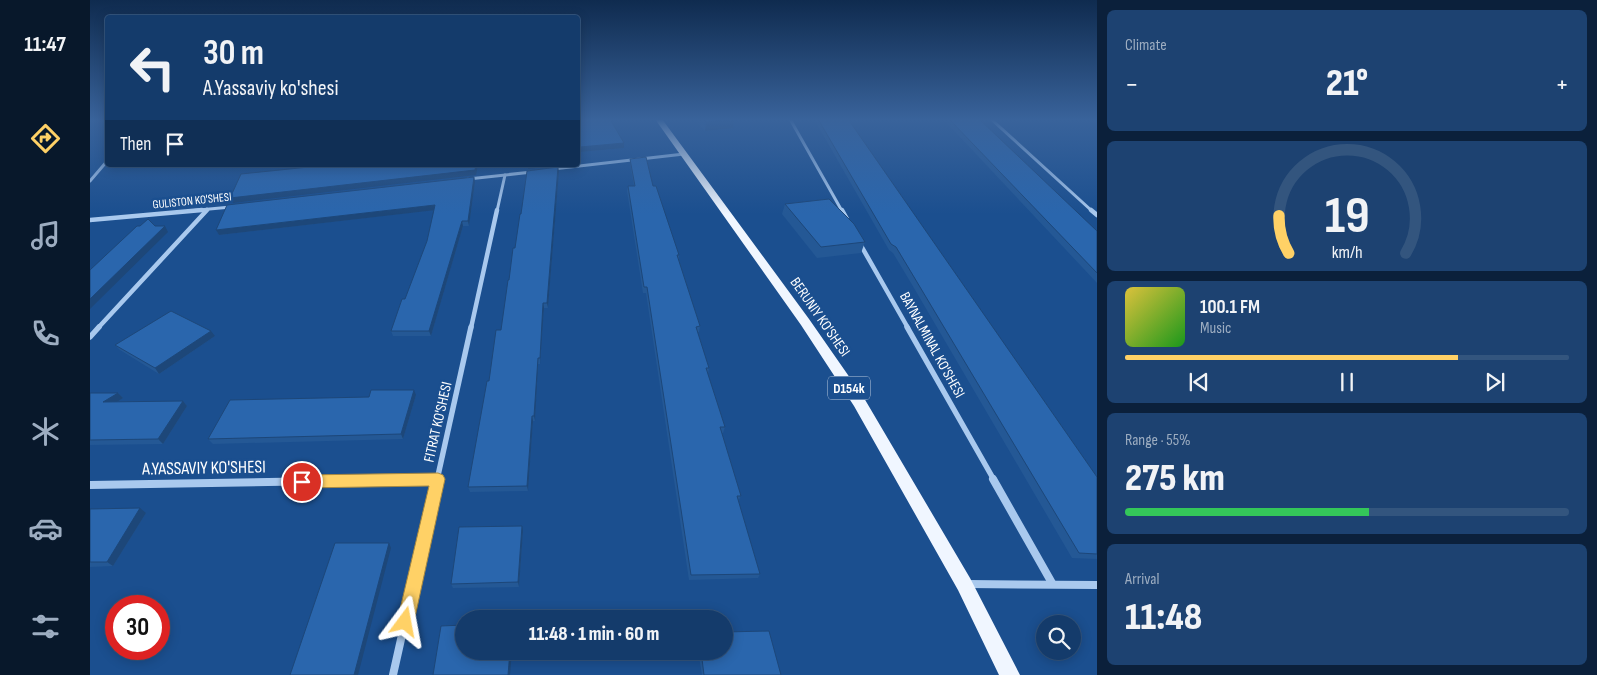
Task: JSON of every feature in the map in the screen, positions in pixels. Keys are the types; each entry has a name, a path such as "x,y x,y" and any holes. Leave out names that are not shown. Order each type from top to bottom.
{"main road":[{"name":"BERUNIY KO'SHESI","path":"681,150 859,402 964,584 1010,675"}],"street":[{"path":"807,150 848,223"},
{"path":"1025,150 1097,215"},
{"path":"580,166 684,154"},
{"path":"90,180 105,163"},
{"path":"545,170 571,167"},
{"path":"467,180 535,172"},
{"name":"FITRAT KO'SHESI","path":"393,675 505,175"},
{"name":"GULISTON KO'SHESI","path":"90,220 236,207"},
{"path":"90,337 207,210"},
{"name":"BAYNALMINAL KO'SHESI","path":"858,240 1052,583"},
{"name":"A.YASSAVIY KO'SHESI","path":"90,485 438,479"},
{"path":"964,584 1052,583 1097,585"}],"building":[{"path":"836,150 870,150 1097,477 1097,554 1079,553 896,247 891,244"},
{"path":"979,150 1012,150 1097,231 1097,273"},
{"path":"646,157 653,186 656,186 700,326 696,327 709,368 706,368 725,427 720,427 741,496 737,496 760,574 691,575 647,287 644,287 628,186 635,186 630,159"},
{"path":"309,167 476,167 475,170 230,198 241,174"},
{"path":"558,167 547,303 543,303 540,358 538,358 534,416 532,416 527,486 468,487 487,381 489,381 496,330 501,330 527,171"},
{"path":"474,177 468,221 462,221 429,331 391,331 402,299 405,299 427,241 435,205 216,230 227,205"},
{"path":"829,199 854,224 865,242 821,247 785,204"},
{"path":"148,219 155,226 165,226 90,299 90,270 137,226 140,226"},
{"path":"171,311 211,331 155,368 115,345"},
{"path":"371,390 414,390 401,434 208,439 230,400 369,397"},
{"path":"90,393 118,393 103,402 183,401 158,439 90,440"},
{"path":"140,508 107,562 90,562 90,509"},
{"path":"522,526 518,582 451,584 459,527"},
{"path":"335,543 389,543 354,675 290,675"},
{"path":"455,625 455,660 509,660 508,675 433,675 441,626"},
{"path":"769,631 781,675 704,675 702,660 733,660 733,632"}],"route":[{"path":"302,482 438,479 405,622"}]}
